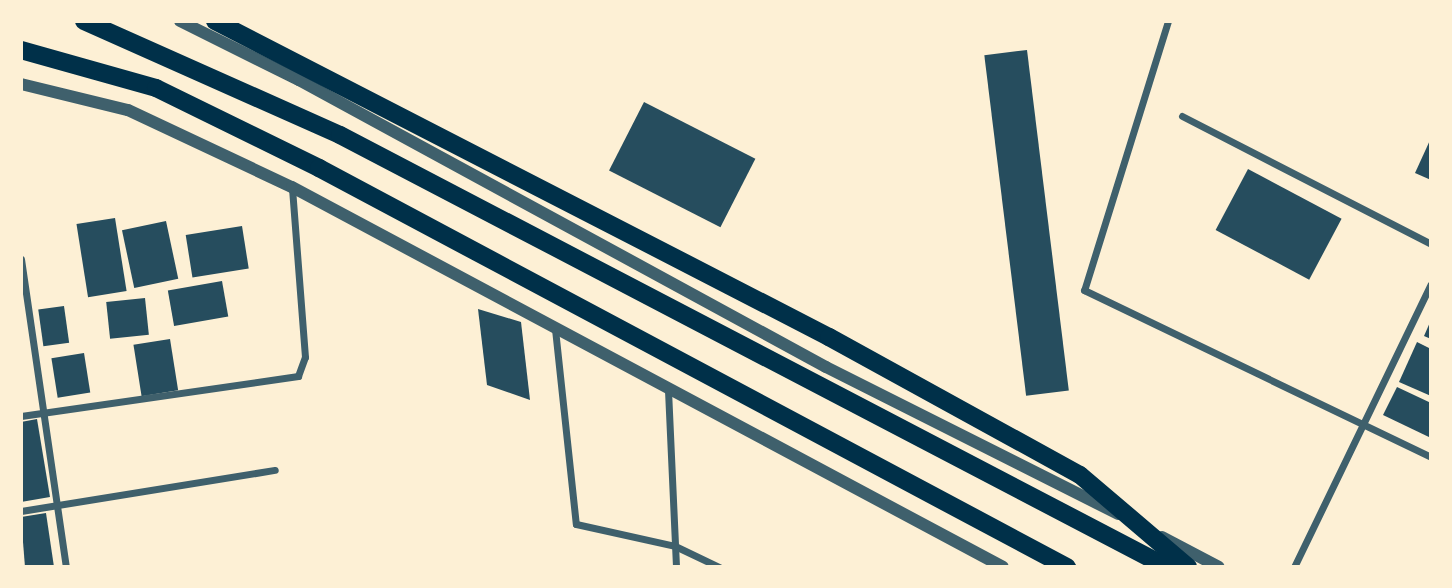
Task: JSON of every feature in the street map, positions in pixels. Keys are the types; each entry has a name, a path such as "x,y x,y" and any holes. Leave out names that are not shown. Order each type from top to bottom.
{"main road":[{"path":"84,21 340,135 1167,567"},
{"path":"215,21 829,337 1080,475 1188,567"},
{"path":"21,50 156,88 319,168 1067,567"}],"street":[{"path":"180,21 311,87 826,367 1219,567"},
{"path":"1168,21 1084,290 1431,457"},
{"path":"21,84 128,110 292,187 1003,567"},
{"path":"1182,116 1431,244"},
{"path":"21,416 298,376 305,357 292,187"},
{"path":"21,259 24,308 44,413 66,567"},
{"path":"1294,567 1431,284"},
{"path":"555,329 576,524 675,545 719,567"},
{"path":"668,390 676,567"},
{"path":"21,511 275,470"}],"building":[{"path":"1027,50 1069,390 1026,396 984,55"},
{"path":"644,102 755,159 720,227 609,171"},
{"path":"1431,138 1431,180 1415,173"},
{"path":"1248,169 1342,219 1309,280 1216,230"},
{"path":"115,218 127,291 88,297 76,224"},
{"path":"166,221 178,279 134,288 122,230"},
{"path":"242,226 249,268 192,277 186,235"},
{"path":"222,281 228,316 174,326 168,291"},
{"path":"145,298 149,335 110,339 106,302"},
{"path":"64,306 69,343 43,346 38,310"},
{"path":"478,309 521,322 530,400 487,385"},
{"path":"1431,320 1431,339 1424,336"},
{"path":"170,339 178,390 142,396 133,345"},
{"path":"1417,342 1431,349 1431,396 1399,382"},
{"path":"84,353 90,393 58,398 51,358"},
{"path":"1397,387 1431,403 1431,438 1383,415"},
{"path":"37,419 50,497 21,502 21,422"},
{"path":"46,513 54,567 25,567 21,517"}]}
